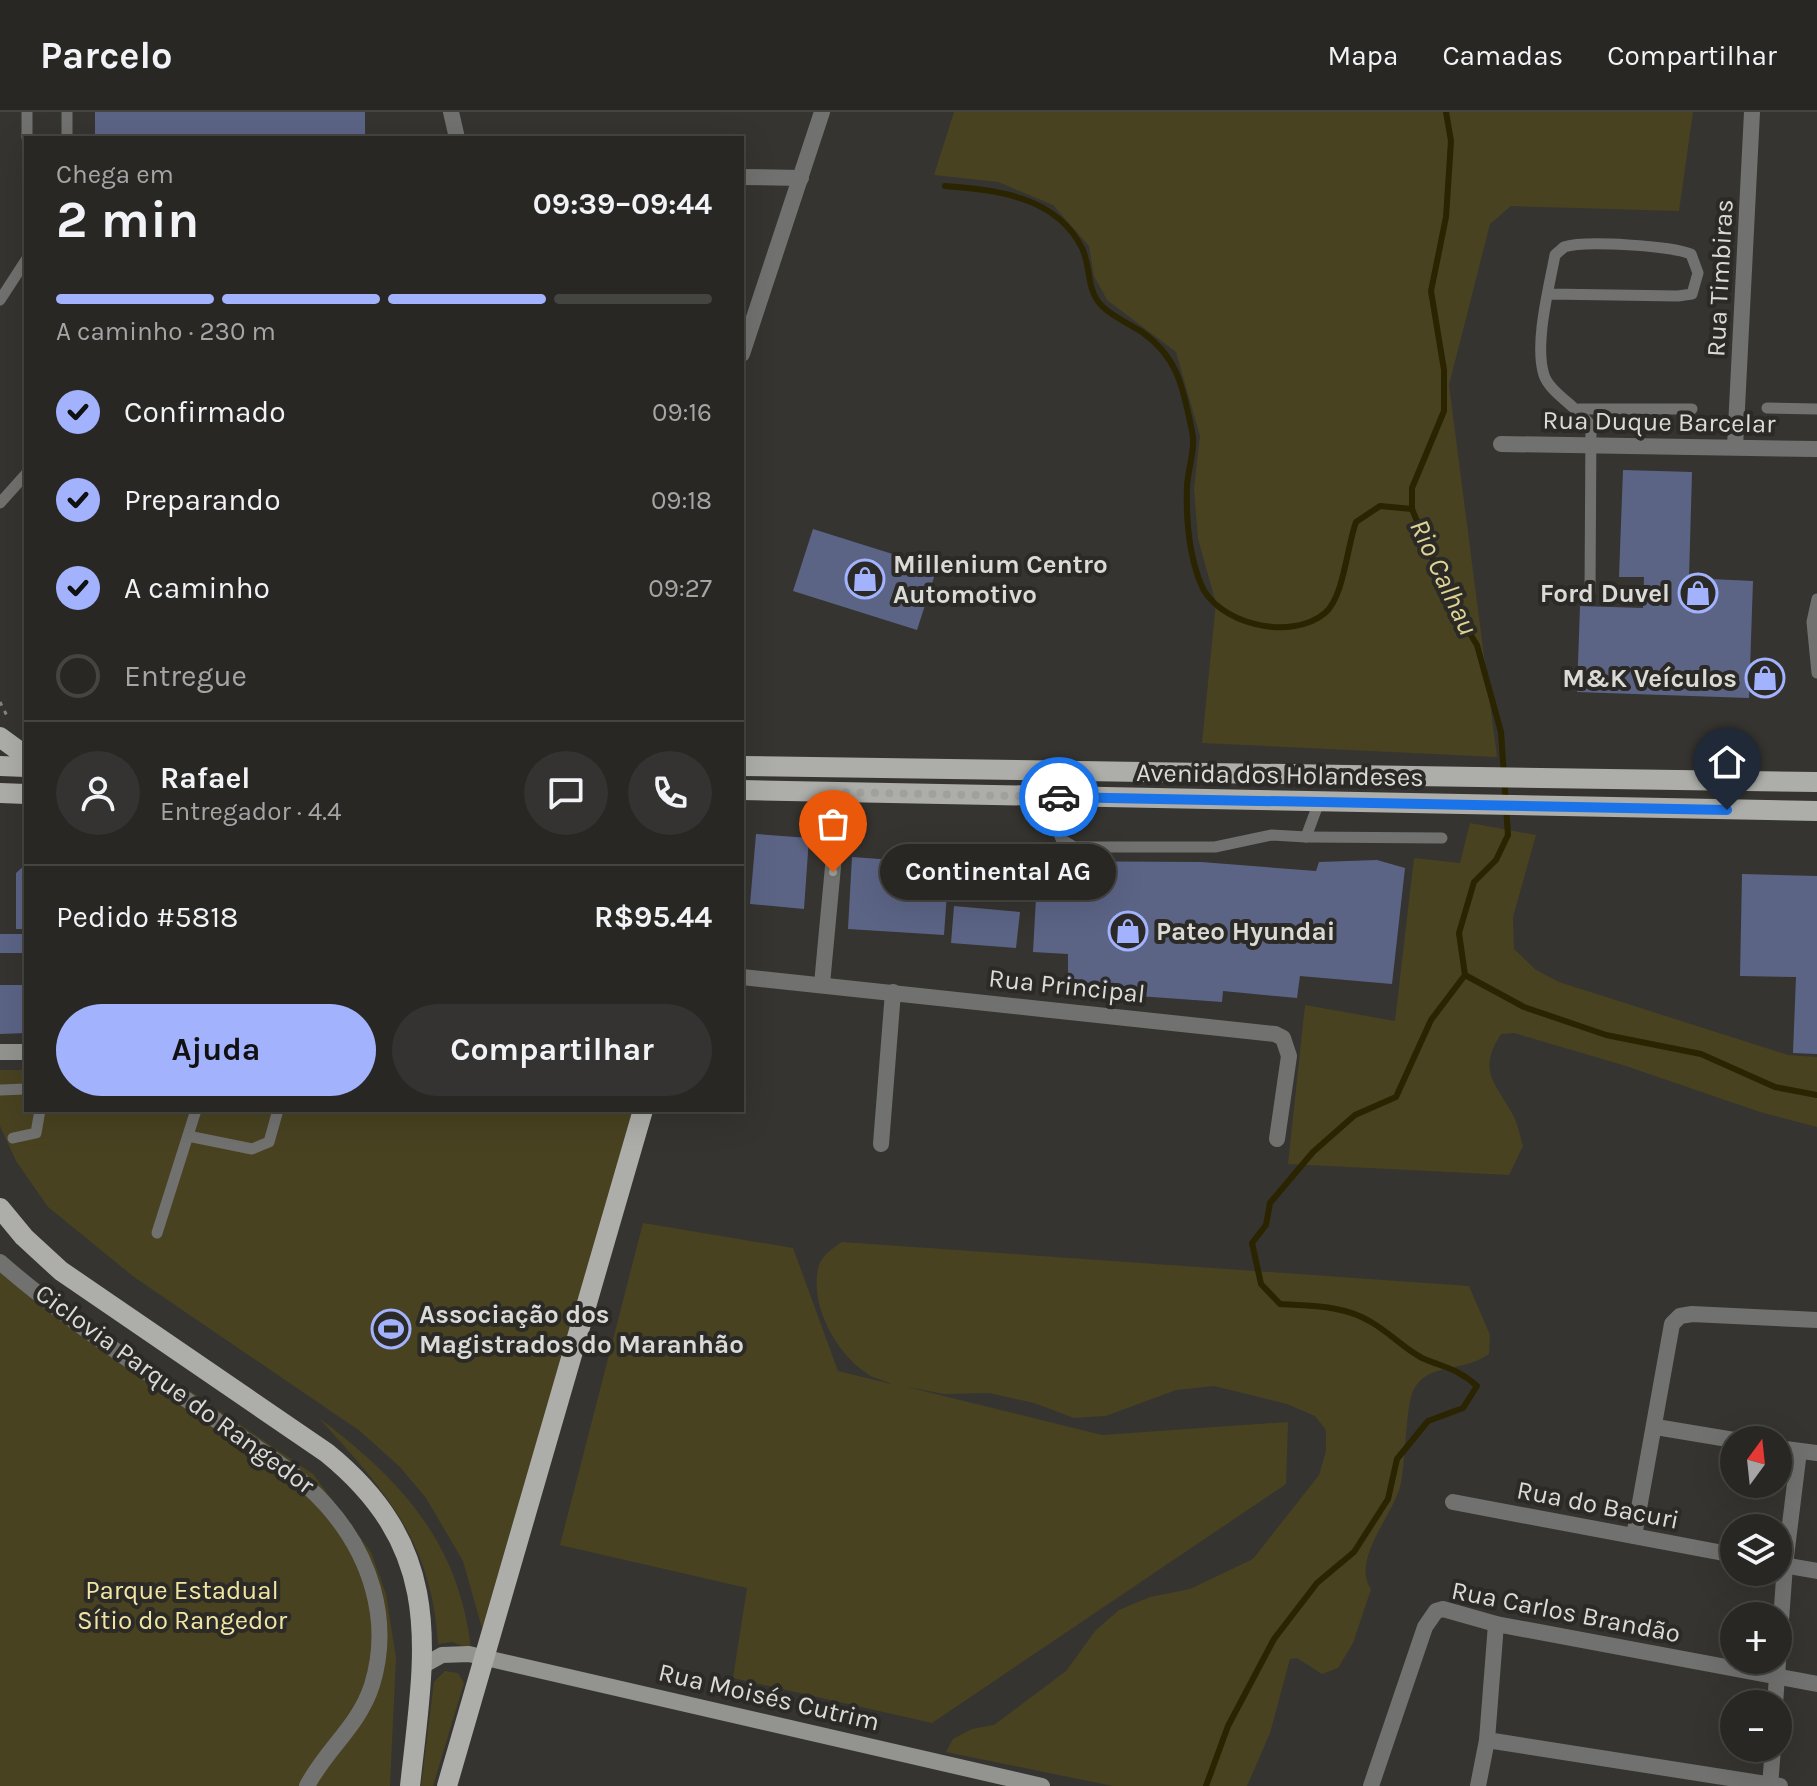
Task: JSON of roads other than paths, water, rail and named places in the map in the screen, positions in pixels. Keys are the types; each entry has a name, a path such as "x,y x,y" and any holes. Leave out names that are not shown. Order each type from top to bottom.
{"main road":[{"path":"0,737 24,755"},
{"path":"0,766 24,767"},
{"name":"Avenida dos Holandeses","path":"744,766 1817,782"},
{"name":"Avenida dos Holandeses","path":"744,790 1817,811"},
{"path":"0,793 24,794"},
{"path":"447,1786 642,1112"},
{"path":"0,1208 24,1237 61,1271 327,1453 358,1481 391,1524 410,1568 423,1624 424,1665 410,1786"}],"street":[{"path":"451,112 457,136"},
{"path":"459,136 465,112"},
{"path":"744,348 822,112"},
{"name":"Rua Timbiras","path":"1735,447 1752,112"},
{"path":"744,177 801,178"},
{"name":"Rua Duque Barcelar","path":"1501,444 1817,449"},
{"path":"822,984 840,792"},
{"name":"Rua Principal","path":"744,977 1275,1034 1283,1038 1289,1056 1277,1139"},
{"path":"881,1144 893,992"},
{"path":"0,1052 24,1052"},
{"path":"0,1262 48,1304 275,1460 326,1505 363,1560 375,1590 379,1629 373,1682 353,1725 307,1786"},
{"path":"1634,1536 1656,1427 1672,1324 1680,1316 1692,1314 1817,1320"},
{"path":"1656,1427 1720,1438"},
{"path":"1792,1450 1817,1453"},
{"path":"1790,1514 1799,1451"},
{"name":"Rua do Bacuri","path":"1453,1502 1720,1552"},
{"path":"1792,1566 1817,1571"},
{"path":"1776,1690 1781,1586"},
{"name":"Rua Carlos Brandão","path":"1371,1786 1390,1721 1430,1618 1443,1609 1496,1624 1817,1684"},
{"path":"1478,1786 1487,1740 1496,1624"},
{"name":"Rua Moisés Cutrim","path":"424,1665 450,1654 485,1658 1042,1786"},
{"path":"1487,1740 1774,1785 1773,1762"}],"lane":[{"path":"27,112 27,136"},
{"path":"67,112 67,136"},
{"path":"1549,294 1678,296 1692,294 1698,273 1691,254 1680,250 1627,245 1564,247 1555,255 1542,335 1544,376 1556,393 1579,409 1591,426 1590,592"},
{"path":"0,300 24,263"},
{"path":"1767,408 1817,409"},
{"path":"1579,409 1692,409"},
{"path":"0,503 24,476"},
{"path":"1817,599 1812,622 1817,673"},
{"path":"1044,796 1061,839 1074,847 1215,847 1272,835 1442,838"},
{"path":"1306,837 1319,802"},
{"path":"0,1090 24,1089"},
{"path":"13,1138 36,1133 40,1112"},
{"path":"157,1233 195,1112"},
{"path":"188,1136 252,1149 269,1142 277,1112"}],"waterway":[{"name":"Rio Calhau","path":"1446,112 1451,141 1446,217 1431,291 1444,370 1444,411 1412,488 1412,509 1452,605 1477,645 1501,732 1508,835 1496,860 1474,882 1459,933 1465,975 1524,1007 1606,1035 1701,1054 1775,1087 1817,1095"},
{"path":"945,186 984,190 1023,199 1057,217 1082,248 1096,299 1110,313 1154,342 1172,364 1182,388 1193,438 1187,498 1193,559 1208,597 1221,609 1237,618 1274,627 1310,622 1325,613 1337,595 1356,522 1380,506 1412,509"},
{"path":"1206,1786 1228,1726 1274,1639 1317,1583 1354,1552 1388,1499 1397,1459 1428,1421 1463,1408 1477,1386 1457,1372 1415,1354 1361,1316 1327,1307 1280,1304 1261,1284 1252,1243 1266,1225 1270,1203 1313,1152 1355,1115 1396,1097 1431,1020 1465,975"}],"place":[{"name":"Millenium Centro Automotivo","path":"865,579"},
{"name":"Ford Duvel","path":"1698,593"},
{"name":"M&K Veículos","path":"1765,678"},
{"name":"Continental AG","path":"833,872"},
{"name":"Pateo Hyundai","path":"1128,931"},
{"name":"Associação dos Magistrados do Maranhão","path":"391,1329"}],"park label":[{"name":"Parque Estadual Sítio do Rangedor","path":"182,1605"}]}
